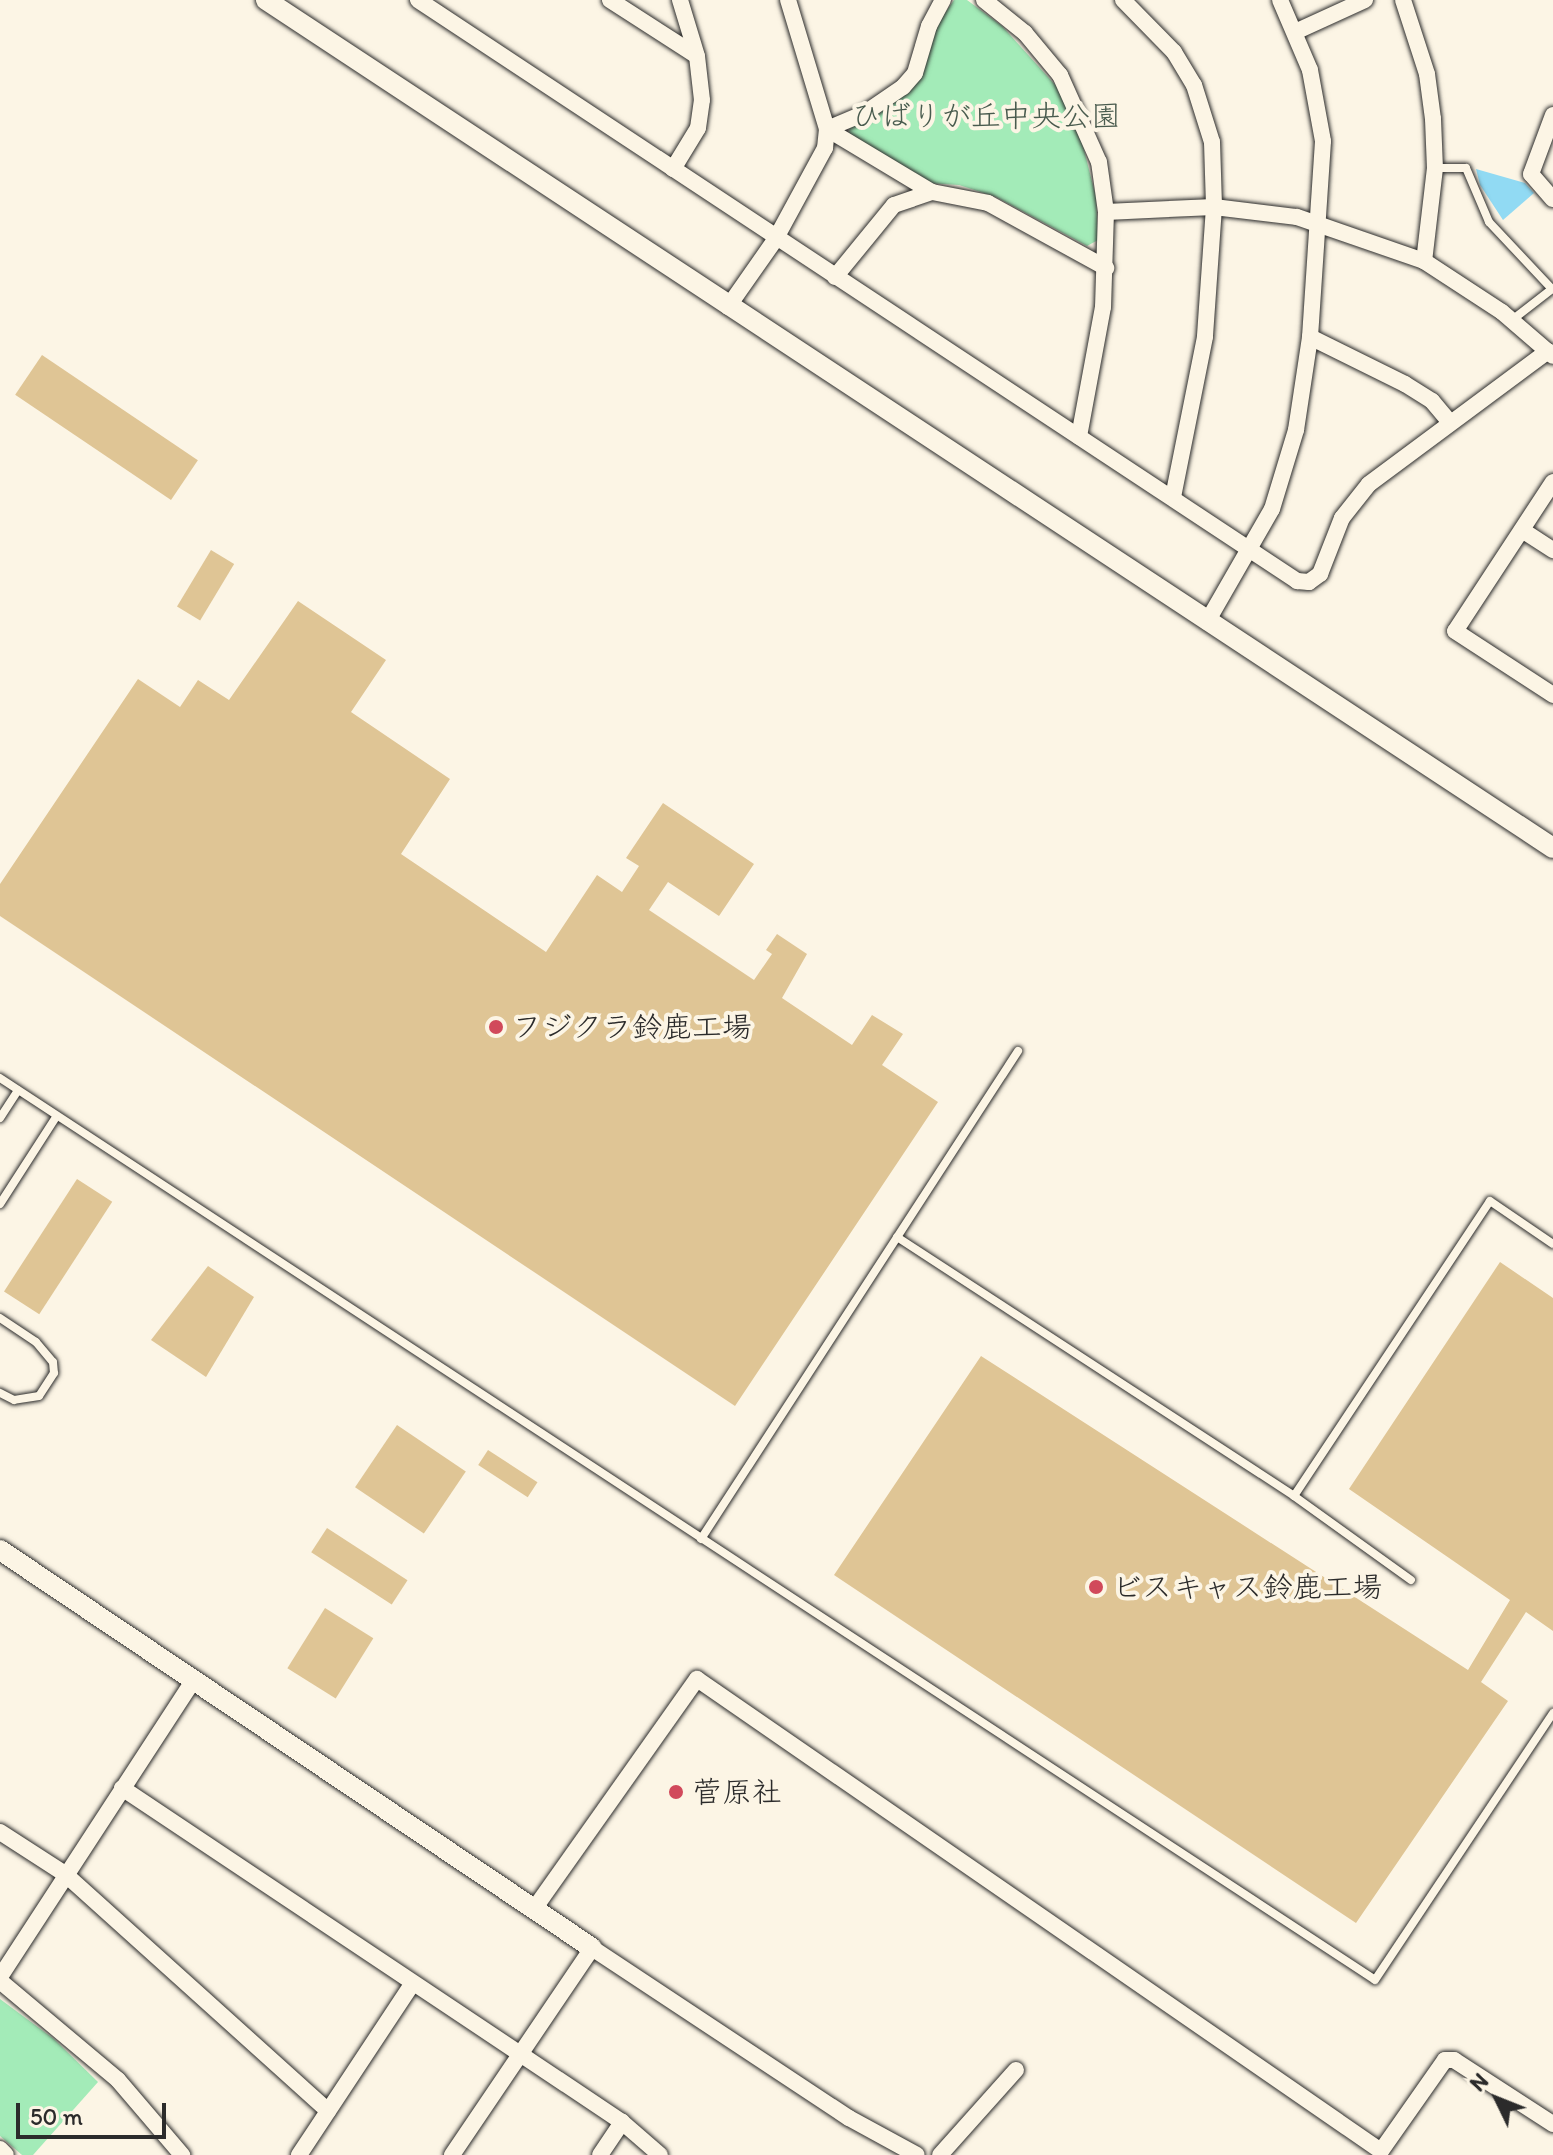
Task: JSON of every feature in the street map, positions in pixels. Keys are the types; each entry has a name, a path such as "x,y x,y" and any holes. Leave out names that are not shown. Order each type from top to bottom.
{"street":[{"path":"266,0 1207,622 1553,846"},
{"path":"418,0 775,240 1173,497 1297,581 1309,582 1320,574 1351,503 1449,421 1550,353 1512,320 1424,261 1321,225 1214,207 1106,212"},
{"path":"610,0 697,56"},
{"path":"673,169 698,128 702,100 697,56 680,0"},
{"path":"728,307 775,240 813,174 827,129 788,0"},
{"path":"827,129 865,113 903,87 915,73 929,26 943,0"},
{"path":"984,0 1025,33 1071,93 1095,149 1106,212 1106,268 1079,437"},
{"path":"1123,0 1174,52 1194,85 1212,142 1214,207 1205,337 1173,497"},
{"path":"1207,622 1253,551 1272,509 1296,430 1310,337 1321,225 1321,117 1295,32 1280,0"},
{"path":"1295,32 1365,0"},
{"path":"1403,0 1427,74 1435,168 1424,261"},
{"path":"1553,115 1531,174 1553,199"},
{"path":"827,129 932,192 988,203 1106,268"},
{"path":"835,277 894,205 932,192"},
{"path":"1310,337 1405,384 1432,401 1449,421"},
{"path":"1553,482 1455,631 1553,695"},
{"path":"1522,530 1553,550"},
{"path":"0,1550 849,2118 917,2155"},
{"path":"182,2155 118,2080 0,1979 65,1874 194,1679"},
{"path":"534,1909 697,1679 1381,2151 1445,2060 1454,2060 1553,2124"},
{"path":"122,1788 622,2122 660,2155"},
{"path":"0,1832 65,1874 328,2111"},
{"path":"452,2155 592,1948"},
{"path":"299,2155 413,1983"},
{"path":"940,2155 1016,2070"},
{"path":"600,2155 622,2122"},
{"path":"0,2149 6,2155"}],"lane":[{"path":"1435,168 1466,168 1489,222 1552,289 1512,320"},
{"path":"701,1539 1018,1051"},
{"path":"0,1078 1375,1980 1553,1713"},
{"path":"0,1118 18,1090"},
{"path":"0,1204 56,1117"},
{"path":"1294,1496 1490,1201 1553,1244"},
{"path":"897,1237 1294,1496 1411,1580"},
{"path":"0,1318 36,1342 53,1362 54,1373 48,1387 27,1400 0,1393"}],"green space":[{"name":"ひばりが丘中央公園","path":"954,0 967,0 1002,26 1058,88 1083,146 1096,197 1098,240 1087,246 996,197 959,185 926,183 849,135 850,126 909,93 919,79 938,23"},
{"path":"0,1999 54,2039 98,2082 33,2155 22,2155 0,2136"}],"water":[{"path":"1476,169 1525,183 1534,193 1503,220 1480,185"}],"building":[{"path":"42,355 198,460 171,500 15,395"},
{"path":"211,550 234,564 200,620 177,607"},
{"name":"フジクラ鈴鹿工場","path":"298,601 386,660 351,712 450,779 401,854 546,952 597,875 622,892 639,866 626,858 663,803 754,864 719,916 668,882 649,910 754,980 772,954 766,950 777,934 807,954 782,998 852,1045 872,1015 903,1034 882,1065 938,1102 735,1406 0,916 0,884 138,679 180,707 198,680 229,700"},
{"path":"77,1179 112,1202 39,1314 4,1291"},
{"name":"ビスキャス鈴鹿工場","path":"1500,1262 1553,1298 1553,1631 1526,1612 1481,1682 1508,1701 1356,1923 834,1575 981,1356 1468,1670 1510,1600 1349,1489"},
{"path":"208,1266 254,1297 206,1377 151,1340"},
{"path":"397,1425 466,1471 424,1534 355,1487"},
{"path":"488,1450 537,1482 528,1497 478,1465"},
{"path":"327,1528 408,1580 392,1605 311,1552"},
{"path":"325,1608 373,1638 336,1698 287,1668"}],"place":[{"name":"フジクラ鈴鹿工場","path":"496,1027"},
{"name":"ビスキャス鈴鹿工場","path":"1096,1587"},
{"name":"菅原社","path":"676,1792"}]}
